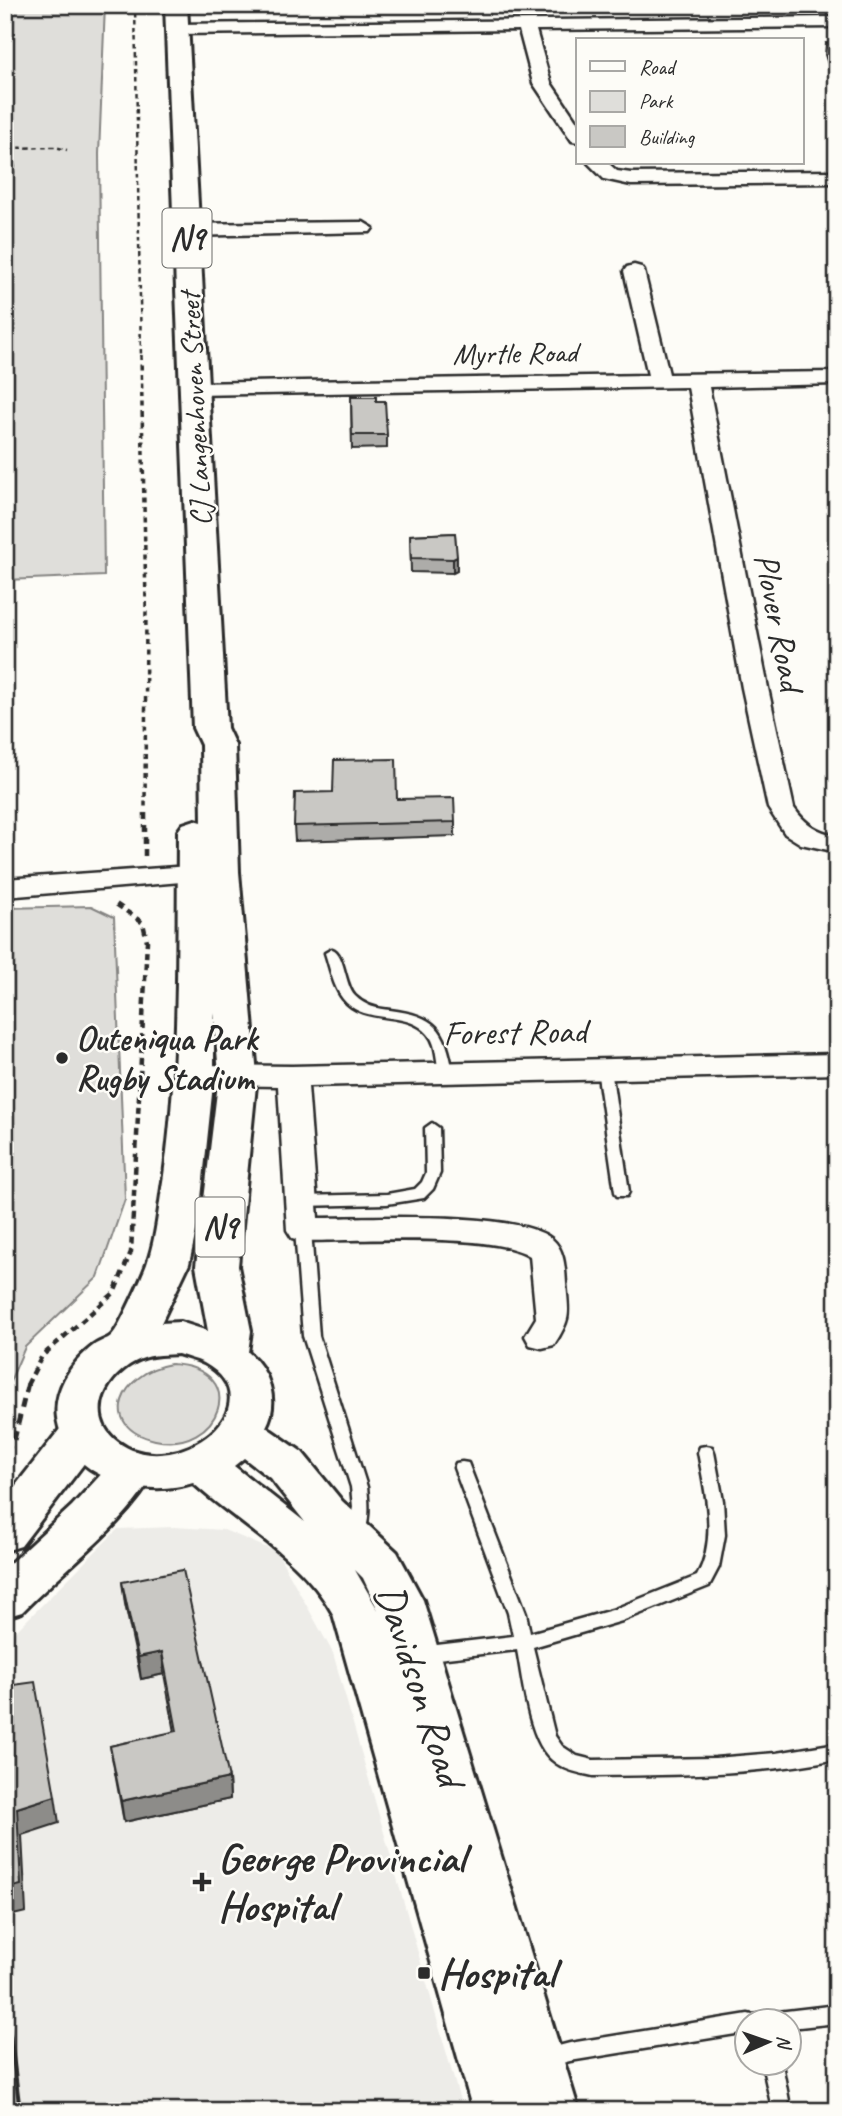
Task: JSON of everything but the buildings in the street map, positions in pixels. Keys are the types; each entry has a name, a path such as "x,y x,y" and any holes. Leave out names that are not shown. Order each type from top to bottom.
{"main road":[{"name":"CJ Langenhoven Street","path":"176,5 210,728 201,738 195,791 238,1075 217,1266 217,1285 231,1339 226,1353"},
{"name":"CJ Langenhoven Street","path":"129,1345 163,1278 172,1251 180,1204 195,1075 208,873"},
{"name":"N9","path":"83,1432 77,1407 85,1382 103,1361 129,1345 155,1339 180,1338 204,1343 226,1353"},
{"path":"5,1534 83,1432 102,1455 134,1469 161,1472 201,1463 217,1455 241,1433 251,1409 250,1384 244,1372 226,1353"},
{"name":"Davidson Road","path":"241,1433 286,1465 326,1514 380,1566 394,1591 415,1655 519,2089"},
{"name":"Davidson Road","path":"201,1463 239,1497 316,1555 338,1579 352,1603 519,2089"},
{"path":"5,1598 65,1538 108,1502 134,1469"}],"street":[{"path":"513,5 541,83 576,134"},
{"path":"777,5 782,22"},
{"path":"177,29 837,22"},
{"path":"598,164 620,178 837,177"},
{"path":"186,230 363,228"},
{"path":"635,271 660,380"},
{"name":"Myrtle Road","path":"194,389 837,378"},
{"name":"Plover Road","path":"697,380 755,688 781,808 787,819 803,833 811,838 837,844"},
{"path":"5,888 208,873"},
{"name":"Forest Road","path":"195,1075 292,1076 837,1064"},
{"path":"292,1076 302,1216 526,1238 543,1249 548,1260 553,1319 542,1336"}],"lane":[{"path":"332,953 347,996 354,1004 362,1009 414,1019 432,1029 439,1040 446,1072"},
{"path":"604,1069 622,1192"},
{"path":"355,1540 361,1507 359,1487 311,1336 302,1216 419,1194 428,1185 433,1173 432,1128"},
{"path":"415,1655 524,1642 612,1617 703,1581 715,1558 716,1540 706,1452"},
{"path":"462,1468 517,1613 547,1743 556,1756 574,1765 593,1768 724,1767 788,1762 837,1751"},
{"path":"804,2017 837,2014"},
{"path":"519,2089 570,2052 734,2025"},
{"path":"775,2078 779,2101"}],"path":[{"path":"135,5 146,604 145,856 142,863"},
{"path":"5,133 15,169 11,180"},
{"path":"10,148 55,147 67,150"},
{"path":"5,1453 14,1440 29,1378 42,1356 114,1293 131,1252 147,941 143,923 113,902"}],"shaded area":[{"name":"George Provincial Hospital","path":"174,1527 224,1530 277,1552 333,1653 463,2111 5,2111 5,1642 118,1529"}],"green space":[{"path":"5,5 105,5 99,154 104,576 5,580"},
{"name":"Outeniqua Park Rugby Stadium","path":"91,906 114,917 125,1199 98,1277 25,1347 5,1393 5,908"},
{"path":"171,1364 196,1369 212,1380 219,1394 218,1409 210,1423 196,1435 177,1441 155,1440 137,1433 126,1424 121,1412 122,1400 128,1388 139,1377"}],"place":[{"name":"Outeniqua Park Rugby Stadium","path":"62,1058"},
{"name":"George Provincial Hospital","path":"202,1882"},
{"name":"Hospital","path":"424,1973"}]}
